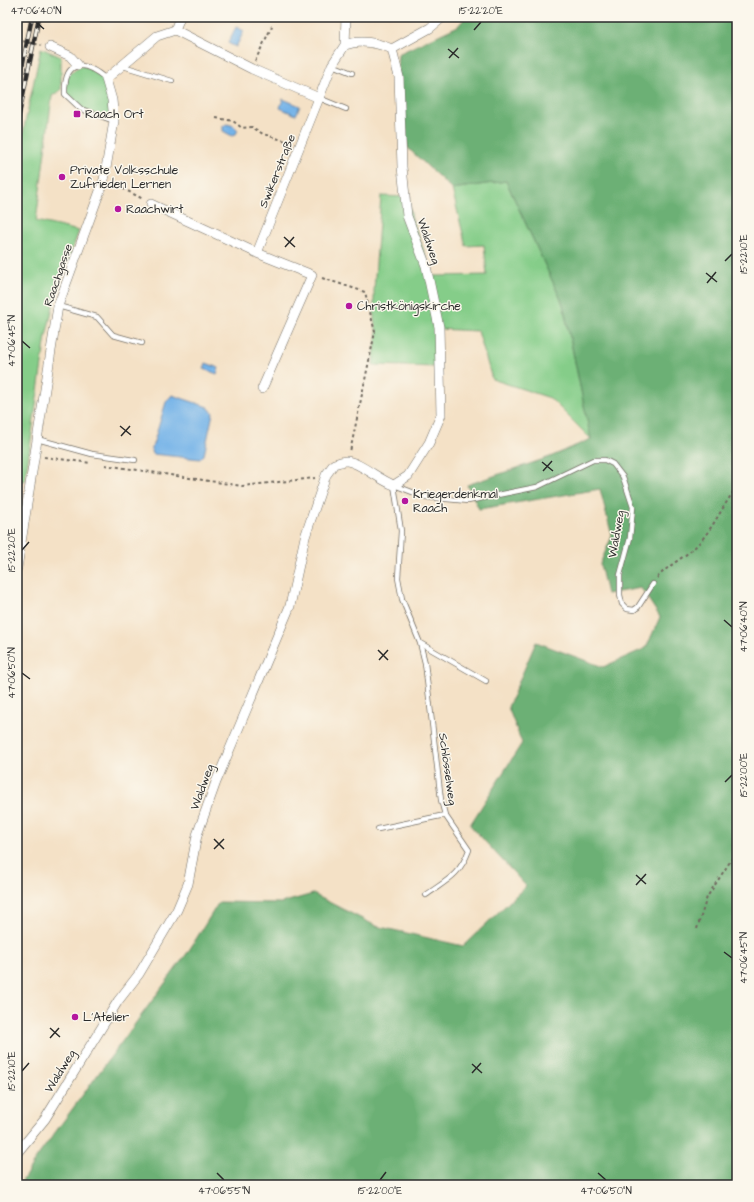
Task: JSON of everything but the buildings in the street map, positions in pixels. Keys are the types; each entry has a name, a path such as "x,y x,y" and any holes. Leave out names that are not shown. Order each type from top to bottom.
{"street":[{"path":"175,30 180,17"},
{"path":"346,17 345,46 356,41 379,43 392,49 430,28 442,17"},
{"path":"106,79 157,36 175,30 252,69 319,98"},
{"name":"Swikerstraße","path":"257,253 301,146 332,65 345,46"},
{"path":"50,47 70,56 78,65"},
{"name":"Waldweg","path":"348,461 368,470 384,482 394,485 408,476 428,443 441,415 439,326 426,266 407,216 402,167 399,76 392,49"},
{"name":"Raachgasse","path":"17,568 58,306 104,180 114,121 112,100 106,79"},
{"path":"151,204 257,253 312,275 262,389"},
{"path":"326,475 334,464 348,461"},
{"name":"Waldweg","path":"17,1153 45,1119 118,1001 139,974 177,910 188,884 197,836 216,782 290,606 305,536 326,475"}],"lane":[{"path":"106,79 96,70 83,65 78,65 72,70 65,82 65,94 80,109 114,121"},
{"path":"332,65 352,74"},
{"path":"123,66 172,81"},
{"path":"319,98 346,109"},
{"path":"58,306 97,318 113,334 142,343"},
{"path":"37,439 92,454 135,460"},
{"name":"Waldweg","path":"394,485 426,497 468,501 537,487 593,460 605,460 613,464 623,477 634,507 630,538 620,576 620,595 622,604 627,609 634,610 638,607 653,584"},
{"name":"Schlösselweg","path":"394,485 401,530 398,578 406,612 420,644 425,663 444,815 469,850 465,861 458,872 426,895"},
{"path":"420,644 486,681"},
{"path":"378,829 444,815"}],"path":[{"path":"252,69 273,24"},
{"path":"17,40 50,47"},
{"path":"216,118 233,121 242,128 252,127 263,134 301,146"},
{"path":"104,180 134,193 151,204"},
{"path":"312,275 365,292 375,332 348,461"},
{"path":"34,458 51,457 97,464"},
{"path":"104,465 242,486 311,479 326,475"},
{"path":"653,584 664,570 697,545 708,532 737,487"},
{"path":"697,929 707,897 737,851"}],"green space":[{"path":"17,17 24,17 17,54"},
{"path":"466,17 737,17 737,1185 20,1185 37,1157 188,952 219,902 281,903 313,894 376,926 463,946 526,886 470,825 522,743 508,707 536,642 603,667 646,648 660,617 641,588 607,594 600,564 612,536 600,489 479,509 467,485 550,457 591,439 563,304 506,181 452,189 408,148 397,77 398,54 458,26"},
{"path":"41,48 61,57 61,90 52,96 36,221 79,231 57,290 46,336 25,481 17,480 17,161"},
{"path":"83,65 106,79 114,121 81,109 65,94 67,79 74,70"},
{"path":"506,181 563,304 591,439 550,398 492,379 478,331 437,329 437,367 373,365 377,333 374,320 374,290 381,196 408,197 412,219 433,276 487,275 484,245 466,246 452,189"}],"water":[{"path":"236,27 244,31 236,47 228,43"},
{"path":"283,99 300,106 296,115 280,108"},
{"path":"227,124 234,126 238,130 236,134 232,136 223,131 223,126"},
{"path":"206,363 219,368 217,374 204,369"},
{"path":"172,395 208,407 213,413 204,455 200,459 152,454 151,451 166,402"}],"railway":[{"path":"17,92 32,17"},
{"path":"17,124 39,17"}],"place":[{"name":"Raach Ort","path":"77,114"},
{"name":"Private Volksschule Zufrieden Lernen","path":"62,177"},
{"name":"Raachwirt","path":"118,209"},
{"name":"Christkönigskirche","path":"349,306"},
{"name":"Kriegerdenkmal Raach","path":"405,501"},
{"name":"L'Atelier","path":"75,1017"}]}
